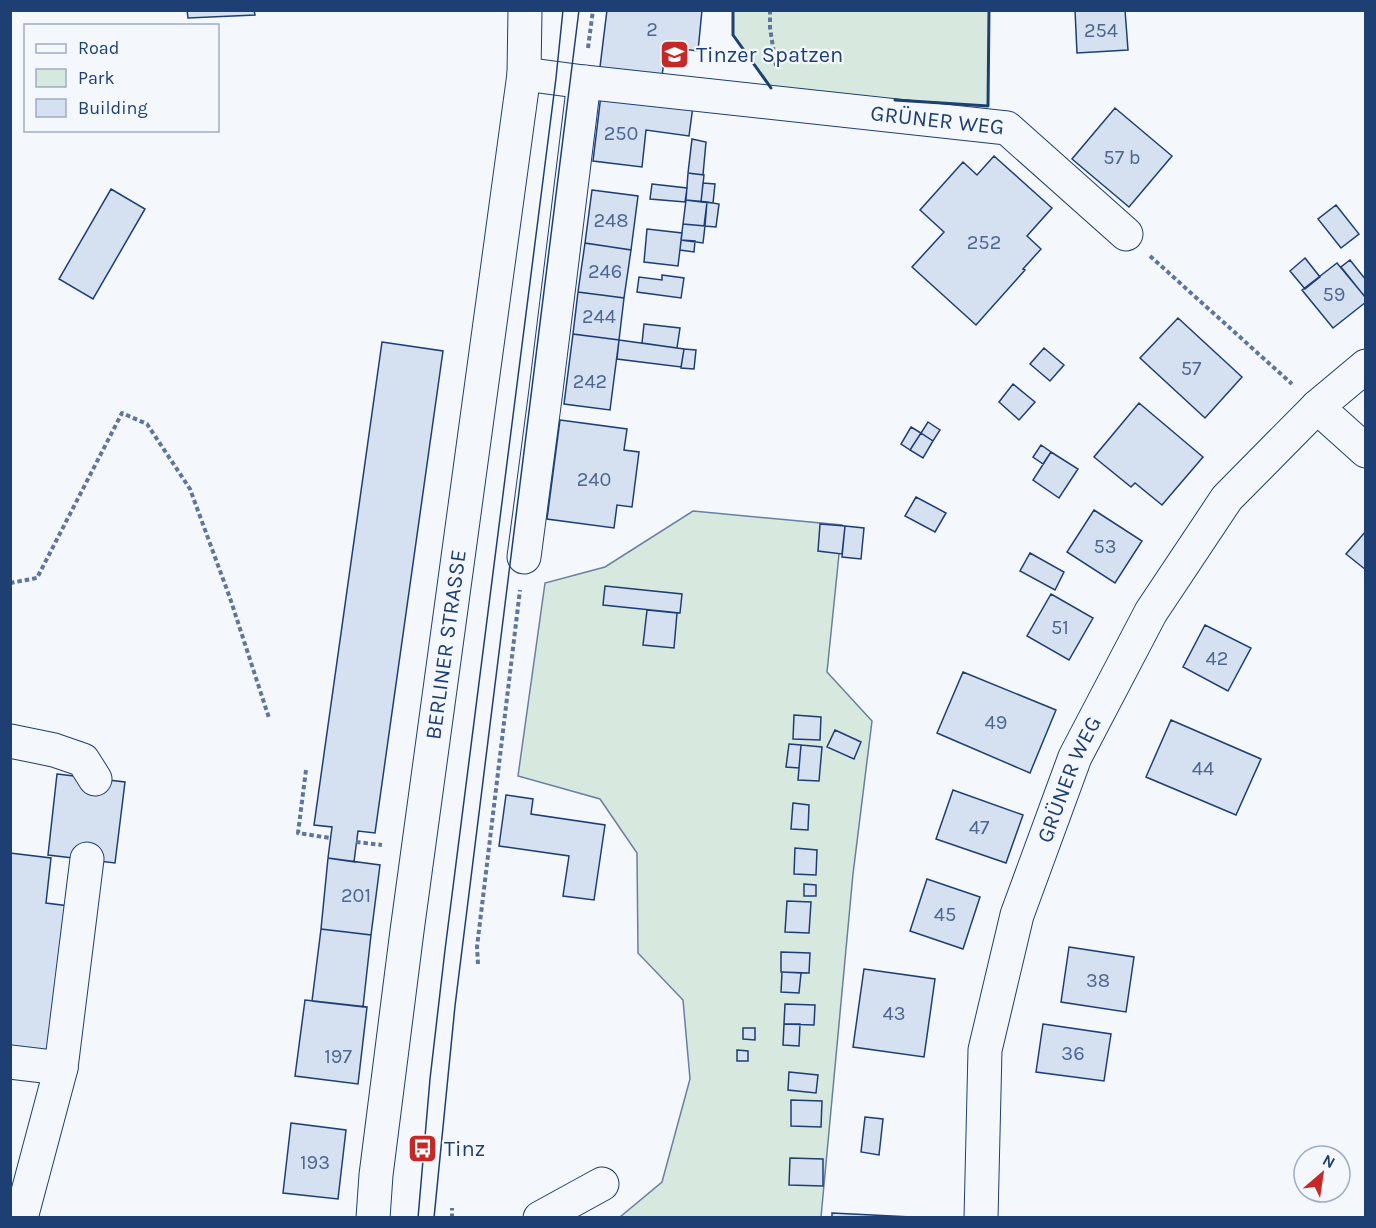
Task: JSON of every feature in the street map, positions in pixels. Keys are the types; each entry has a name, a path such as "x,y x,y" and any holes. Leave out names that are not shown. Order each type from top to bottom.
{"street":[{"name":"BERLINER STRASSE","path":"373,1218 376,1175 408,920 524,74 525,10"},
{"name":"GRÜNER WEG","path":"524,74 1007,128 1126,234"},
{"path":"524,557 584,82"},
{"name":"GRÜNER WEG","path":"981,1218 985,1050 1017,915 1076,757 1151,612 1227,498 1317,407 1365,366"},
{"path":"1317,407 1365,451"},
{"path":"10,741 54,750 83,760 95,779"},
{"path":"21,1218 61,1068 87,860"},
{"path":"10,1062 61,1068"},
{"path":"540,1218 602,1184"}],"path":[{"path":"765,102 769,84 777,70 770,28 770,10"},
{"path":"1126,234 1317,407"},
{"path":"10,583 37,578 122,413 147,424 190,489 230,598 269,718"},
{"path":"478,964 477,947 524,557"},
{"path":"306,770 298,833 330,838"},
{"path":"452,1208 452,1218"}],"green space":[{"path":"733,11 989,11 988,106 774,91 733,35"},
{"path":"693,511 842,525 827,672 872,721 853,874 821,1217 620,1217 662,1182 690,1079 683,1000 638,953 637,853 600,799 518,776 545,583 605,567"}],"building":[{"path":"187,10 254,10 255,15 188,18"},
{"name":"Tinzer Spatzen","path":"607,10 702,10 698,51 666,47 661,83 599,75"},
{"path":"1075,10 1125,10 1128,50 1077,53"},
{"path":"601,95 693,106 689,136 646,130 642,167 593,161"},
{"path":"1115,108 1172,156 1129,207 1072,159"},
{"path":"692,139 706,142 703,175 688,173"},
{"path":"994,156 1052,208 1027,236 1041,249 976,325 912,267 944,232 920,210 963,162 977,175"},
{"path":"688,173 704,175 701,202 686,200"},
{"path":"703,183 715,184 713,203 701,202"},
{"path":"652,184 687,188 685,202 650,199"},
{"path":"111,189 145,209 93,299 59,279"},
{"path":"592,190 638,196 631,250 585,243"},
{"path":"686,200 707,202 705,226 683,224"},
{"path":"707,202 719,204 716,227 704,226"},
{"path":"1336,205 1359,234 1341,248 1318,219"},
{"path":"683,224 705,226 703,243 681,240"},
{"path":"647,229 682,233 678,266 644,262"},
{"path":"681,240 695,241 694,252 680,250"},
{"path":"585,243 631,250 624,298 578,292"},
{"path":"1305,258 1320,277 1305,289 1290,271"},
{"path":"1350,260 1366,280 1365,297 1341,267"},
{"path":"1337,263 1366,298 1366,302 1333,328 1302,290"},
{"path":"662,275 684,278 681,298 637,292 639,277 662,280"},
{"path":"578,292 624,298 619,340 573,334"},
{"path":"1178,318 1242,377 1205,418 1140,358"},
{"path":"644,324 680,328 677,348 642,343"},
{"path":"573,334 619,340 610,410 564,404"},
{"path":"619,340 684,349 681,367 617,359"},
{"path":"382,342 443,351 375,833 358,831 354,862 328,858 332,827 314,825"},
{"path":"1044,348 1064,365 1050,381 1030,364"},
{"path":"684,349 696,350 694,369 681,368"},
{"path":"1013,384 1035,402 1019,420 999,402"},
{"path":"1139,403 1203,457 1162,505 1135,483 1131,487 1094,457"},
{"path":"560,420 627,429 624,450 639,452 632,507 617,505 614,528 547,519"},
{"path":"928,422 940,430 933,441 921,433"},
{"path":"911,427 921,433 910,450 901,444"},
{"path":"921,433 933,441 923,458 910,450"},
{"path":"1041,445 1051,452 1043,464 1033,457"},
{"path":"1051,452 1078,469 1059,498 1033,480"},
{"path":"916,497 946,513 935,532 905,516"},
{"path":"1094,510 1142,541 1115,583 1067,552"},
{"path":"820,524 845,526 842,554 818,551"},
{"path":"845,526 864,528 861,559 842,557"},
{"path":"1366,531 1366,570 1346,554"},
{"path":"1030,553 1064,572 1055,590 1020,571"},
{"path":"605,586 682,594 680,613 603,605"},
{"path":"1051,594 1093,618 1069,660 1027,636"},
{"path":"647,610 677,613 674,648 643,645"},
{"path":"1205,625 1251,648 1228,691 1183,667"},
{"path":"963,672 1056,710 1030,773 937,733"},
{"path":"794,715 821,717 820,740 793,739"},
{"path":"1171,720 1261,759 1236,815 1146,777"},
{"path":"835,730 861,742 854,759 827,747"},
{"path":"789,744 801,745 799,768 786,767"},
{"path":"801,745 822,747 819,781 798,780"},
{"path":"57,774 125,782 115,863 48,855"},
{"path":"953,790 1023,815 1006,863 936,839"},
{"path":"506,795 533,799 531,814 605,825 594,900 563,896 569,856 499,846"},
{"path":"793,803 809,805 808,830 791,829"},
{"path":"795,848 817,850 816,875 794,874"},
{"path":"10,853 51,858 46,903 77,907 47,1062 10,1058"},
{"path":"328,858 380,865 371,935 321,929"},
{"path":"927,879 980,897 963,949 910,931"},
{"path":"804,884 816,885 816,896 804,896"},
{"path":"787,901 811,902 809,933 785,932"},
{"path":"321,929 371,935 363,1007 312,1001"},
{"path":"1069,947 1134,957 1126,1012 1061,1002"},
{"path":"781,952 810,953 809,973 781,972"},
{"path":"864,969 935,979 924,1057 853,1047"},
{"path":"782,972 801,973 799,993 781,992"},
{"path":"305,1000 367,1007 358,1084 295,1076"},
{"path":"785,1004 815,1005 814,1025 784,1024"},
{"path":"784,1024 800,1024 799,1046 783,1045"},
{"path":"1043,1024 1111,1034 1104,1081 1036,1072"},
{"path":"743,1028 755,1028 755,1040 743,1039"},
{"path":"737,1050 748,1051 748,1061 737,1061"},
{"path":"789,1072 818,1075 816,1093 788,1090"},
{"path":"791,1100 822,1101 821,1127 791,1126"},
{"path":"865,1117 883,1119 879,1155 861,1152"},
{"path":"291,1123 346,1130 338,1199 283,1193"},
{"path":"790,1158 823,1159 823,1186 789,1185"},
{"path":"832,1213 932,1218 832,1218"}],"tram line":[{"path":"418,1218 430,1079 445,950 563,10"},
{"path":"434,1218 455,1006 579,10"}],"wall":[{"path":"733,10 733,35 771,88"},
{"path":"895,100 988,106 989,10"}],"place":[{"name":"Tinzer Spatzen","path":"675,55"},
{"name":"Tinz","path":"423,1149"}]}
